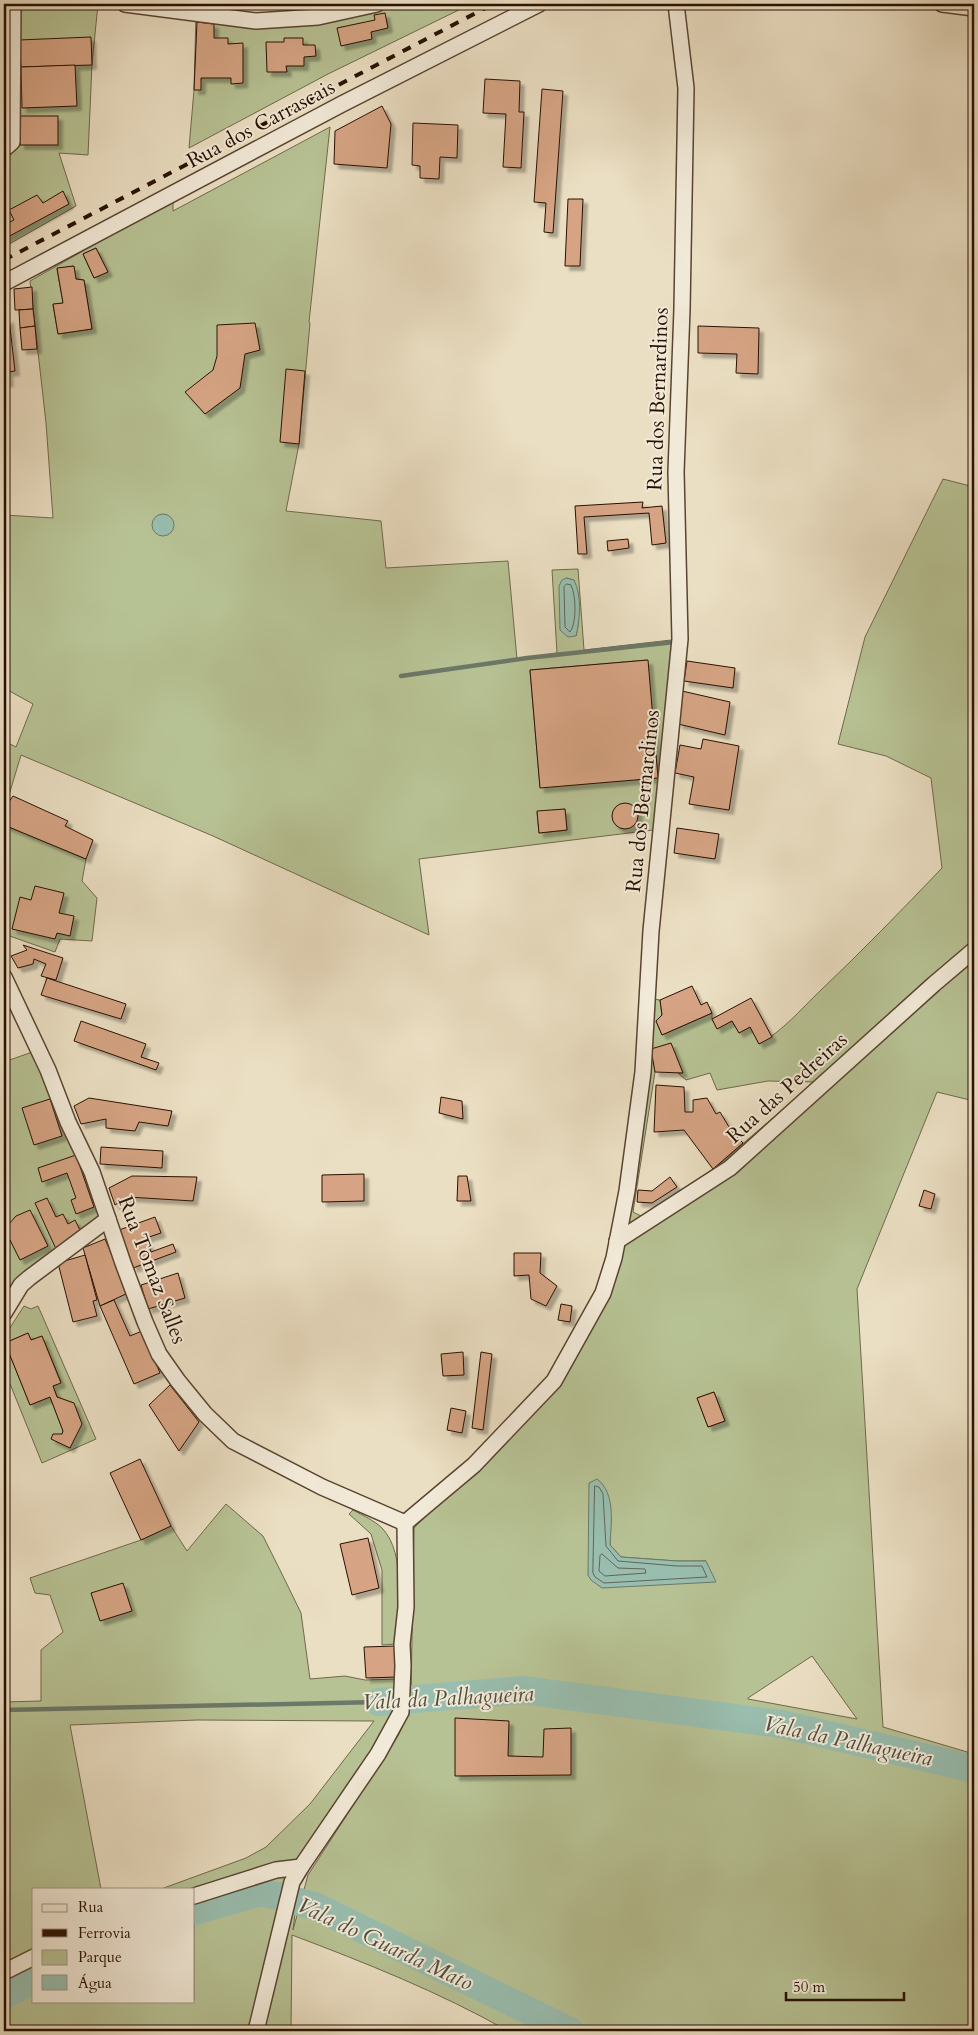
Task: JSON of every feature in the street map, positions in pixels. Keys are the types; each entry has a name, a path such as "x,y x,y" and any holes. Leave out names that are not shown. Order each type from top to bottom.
{"street":[{"path":"8,146 13,4"},
{"path":"125,4 256,21 318,17 377,4"},
{"name":"Rua dos Carrascais","path":"4,283 350,100 539,4"},
{"name":"Rua dos Bernardinos","path":"406,1523 474,1465 554,1381 603,1292 617,1241 627,1190 643,1072 651,931 680,639 676,472 682,309 686,88 676,4"},
{"path":"942,4 974,8"},
{"name":"Rua das Pedreiras","path":"617,1241 730,1168 974,950"},
{"name":"Rua Tomaz Salles","path":"4,977 48,1070 68,1122 92,1172 126,1272 159,1354 178,1380 205,1414 233,1442 322,1487 406,1523"},
{"path":"4,1312 21,1285 108,1219"},
{"path":"256,2031 292,1882 378,1754 401,1712 402,1644 406,1607 406,1523"},
{"path":"195,1896 276,1870 301,1867"},
{"path":"4,1972 32,1958"}],"green space":[{"path":"4,4 98,4 92,64 88,155 59,153 76,206 4,247"},
{"path":"125,4 227,4 226,17 256,21 377,4 471,4 328,74 189,148 194,90 196,13"},
{"path":"330,127 309,322 299,444 286,511 381,521 386,568 508,561 517,659 557,653 552,570 578,569 584,650 680,639 661,829 419,859 429,935 213,836 21,755 6,805 4,804 4,741 16,747 33,704 4,688 4,515 53,518 46,423 30,281 173,200 173,211","holes":["96,248 107,272 94,278 83,254","73,266 76,279 84,280 92,329 58,334 53,305 63,303 57,269","566,578 574,580 577,595 579,615 576,636","647,660 658,778 540,787 530,670","565,809 567,830 539,833 537,812"]},
{"path":"943,479 974,487 974,1101 937,1092 857,1289 883,1727 974,1754 974,2031 508,2031 456,2003 402,1979 292,1935 291,2031 4,2031 4,1702 41,1701 41,1650 63,1632 50,1595 35,1593 30,1578 141,1540 171,1526 187,1551 226,1504 263,1536 301,1613 310,1679 345,1676 365,1680 397,1679 401,1712 301,1867 293,1930 308,1875 398,1736 407,1717 411,1695 414,1528 476,1468 554,1381 614,1258 647,998 660,1000 662,1015 656,1021 662,1035 712,1013 712,1019 717,1028 732,1021 739,1033 750,1027 759,1044 776,1033 867,946 942,868 931,778 886,756 838,744 865,637","holes":["652,1049 682,1073 678,1073 686,1080 710,1073 717,1090 768,1081 815,1082 713,1169 641,1216 633,1212 655,1072","714,1392 725,1421 708,1427 697,1398","611,1518 610,1545 621,1557 706,1561 588,1575","812,1656 857,1719 748,1699","197,1720 374,1721 310,1804 266,1847 246,1858 164,1888 195,1888 195,2002 32,2002 32,1888 101,1888 70,1725"]},
{"path":"4,825 86,859 82,881 97,898 92,941 60,939 55,952 4,934"},
{"path":"38,1050 108,1219 29,1278 4,1313 4,1062"},
{"path":"24,1306 31,1309 38,1306 96,1439 42,1463 4,1369 4,1337","holes":["28,1333 31,1340 42,1336 61,1382 53,1386 57,1397 74,1403 70,1448 62,1434 63,1431 50,1397 30,1405 5,1343"]},
{"path":"353,1510 382,1528 390,1539 395,1553 399,1584 396,1644 382,1645 382,1570 371,1534 349,1514"}],"water":[{"path":"163,514 171,517 174,525 171,533 163,536 155,533 152,525 155,517"},
{"path":"566,578 574,580 577,586 580,608 576,636 568,637 560,630 559,586 562,580"},
{"path":"597,1479 603,1485 610,1500 610,1545 621,1557 706,1561 716,1582 602,1588 591,1580 588,1575 589,1483"}],"building":[{"path":"385,13 388,28 371,32 372,39 341,46 337,28 375,20 374,15"},
{"path":"197,22 214,24 214,38 228,38 228,44 243,43 243,83 231,84 231,78 201,78 201,90 194,90"},
{"path":"91,37 92,65 21,67 19,40"},
{"path":"284,38 303,38 303,45 315,45 316,56 304,57 304,66 286,66 287,72 267,72 266,42 284,42"},
{"path":"75,65 77,106 22,108 21,67"},
{"path":"485,79 520,81 519,112 524,112 521,168 503,167 506,114 483,113"},
{"path":"542,89 563,91 553,233 544,232 546,203 534,202"},
{"path":"382,106 391,124 387,168 334,164 335,131"},
{"path":"20,116 58,116 58,145 20,145"},
{"path":"413,123 458,125 457,158 440,157 439,179 420,178 420,166 412,165"},
{"path":"63,191 69,204 4,239 4,225 14,220 9,210 37,195 43,203"},
{"path":"568,199 583,199 580,266 565,266"},
{"path":"96,248 108,272 94,278 83,254"},
{"path":"74,266 76,279 84,280 92,329 58,334 53,304 63,303 57,268"},
{"path":"32,287 33,309 15,310 14,289"},
{"path":"33,309 35,326 20,328 19,310"},
{"path":"4,319 9,319 15,371 8,372 9,382 4,383"},
{"path":"255,323 260,350 245,354 240,388 205,414 185,392 213,370 217,356 217,325"},
{"path":"35,326 37,349 22,350 20,328"},
{"path":"698,326 759,328 758,374 736,373 737,354 698,353"},
{"path":"286,369 305,371 299,444 280,442"},
{"path":"643,502 642,508 662,506 666,543 652,545 649,513 584,517 587,554 578,554 575,506"},
{"path":"628,539 629,548 608,551 607,541"},
{"path":"648,660 658,778 540,788 530,670"},
{"path":"687,661 735,668 733,688 684,681"},
{"path":"682,691 730,702 725,735 678,724"},
{"path":"703,739 739,746 729,810 689,804 694,777 675,773 680,745 701,749"},
{"path":"13,796 68,821 65,826 93,840 86,859 4,825 4,809"},
{"path":"625,803 634,807 638,816 634,825 625,829 616,825 612,816 616,807"},
{"path":"565,809 567,830 539,833 537,811"},
{"path":"677,828 719,834 715,859 674,853"},
{"path":"35,886 64,893 59,913 74,916 70,936 57,933 55,939 12,929 20,897 31,900"},
{"path":"23,945 63,958 56,980 41,976 46,964 34,959 33,964 18,968 11,956 27,950"},
{"path":"47,978 126,1004 121,1019 41,995"},
{"path":"692,986 701,1005 707,1002 712,1013 662,1035 656,1021 662,1015 660,1000"},
{"path":"751,998 772,1037 759,1044 750,1027 739,1033 732,1021 717,1029 712,1019"},
{"path":"81,1021 146,1044 141,1057 159,1063 156,1070 74,1041"},
{"path":"671,1043 683,1073 655,1072 651,1049"},
{"path":"656,1085 684,1087 685,1112 693,1112 693,1100 707,1098 716,1114 720,1112 732,1132 743,1143 713,1169 684,1130 654,1132"},
{"path":"441,1097 462,1101 463,1119 439,1113"},
{"path":"89,1098 172,1111 168,1126 139,1122 135,1131 106,1128 106,1119 81,1124 74,1106"},
{"path":"50,1099 62,1136 34,1145 22,1108"},
{"path":"101,1147 163,1151 162,1168 100,1164"},
{"path":"76,1155 94,1207 76,1214 71,1200 76,1198 67,1173 42,1182 38,1168"},
{"path":"364,1174 364,1201 322,1202 322,1175"},
{"path":"132,1176 197,1177 193,1201 128,1197 115,1205 109,1188"},
{"path":"458,1176 467,1176 471,1201 457,1201"},
{"path":"670,1177 677,1187 652,1203 637,1202 638,1190 652,1191"},
{"path":"924,1190 935,1194 931,1209 919,1206"},
{"path":"47,1198 56,1217 63,1214 68,1224 75,1220 83,1236 56,1249 35,1203"},
{"path":"30,1210 48,1246 20,1260 7,1234 8,1225 16,1216"},
{"path":"155,1217 161,1233 146,1238 151,1252 173,1244 176,1252 133,1268 119,1230"},
{"path":"105,1239 128,1293 100,1306 83,1248"},
{"path":"514,1253 541,1253 540,1273 557,1286 546,1306 531,1299 529,1275 514,1276"},
{"path":"85,1255 97,1300 93,1301 97,1316 73,1322 58,1263"},
{"path":"178,1273 185,1298 148,1309 141,1285"},
{"path":"114,1300 130,1336 142,1331 160,1373 134,1384 100,1306"},
{"path":"561,1304 572,1306 570,1322 558,1320"},
{"path":"28,1333 31,1340 42,1336 61,1383 53,1386 57,1397 74,1403 82,1424 70,1448 51,1439 53,1434 62,1434 63,1431 50,1397 30,1405 5,1343"},
{"path":"463,1352 464,1375 443,1376 441,1354"},
{"path":"481,1352 492,1354 483,1430 472,1428"},
{"path":"170,1385 199,1422 179,1451 149,1405"},
{"path":"714,1392 725,1421 708,1427 697,1398"},
{"path":"451,1408 466,1411 462,1433 447,1430"},
{"path":"140,1459 171,1526 141,1540 110,1473"},
{"path":"368,1538 379,1588 352,1595 340,1544"},
{"path":"123,1583 132,1611 100,1621 91,1593"},
{"path":"396,1646 397,1677 366,1678 364,1647"},
{"path":"455,1718 509,1721 508,1756 543,1757 544,1729 571,1728 571,1775 455,1776"}],"waterway":[{"path":"401,676 527,658 675,642"},
{"name":"Vala da Palhagueira","path":"379,1702 523,1690 781,1724 974,1769"},
{"name":"Vala da Palhagueira","path":"4,1710 379,1702"},
{"name":"Vala do Guarda Mato","path":"195,1911 261,1892 315,1906 570,2031"},
{"name":"Vala do Guarda Mato","path":"4,1995 32,1981"}],"railway":[{"path":"4,260 493,4"}]}
